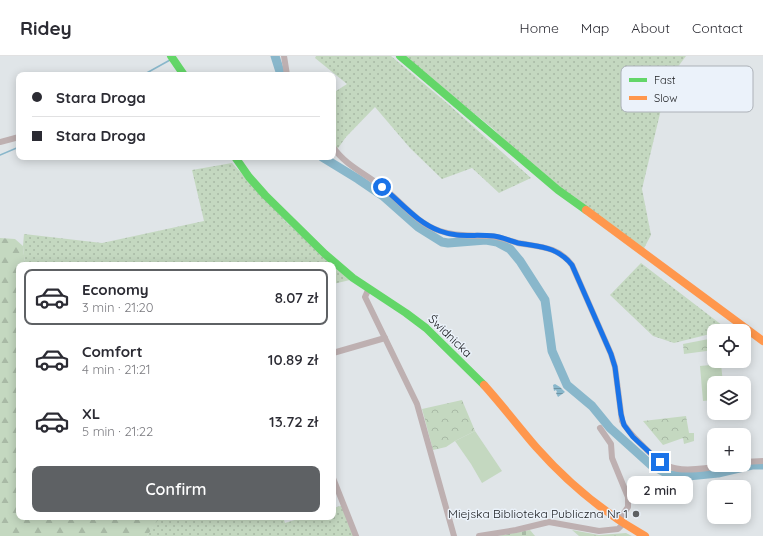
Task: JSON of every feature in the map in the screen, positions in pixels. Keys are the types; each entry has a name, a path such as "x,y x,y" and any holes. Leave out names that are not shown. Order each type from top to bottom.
{"street":[{"path":"284,56 287,72"},
{"path":"400,56 558,190 763,341"},
{"path":"173,58 182,72"},
{"path":"0,142 16,138"},
{"path":"336,150 345,160 382,187 415,217 439,231 455,235 493,236 518,243 543,246 560,253 567,258 572,265 611,354 615,367 622,421 626,428 633,437 660,462 668,466 687,469 707,467"},
{"name":"Świdnicka","path":"237,160 265,195 314,244 335,262"},
{"name":"Świdnicka","path":"336,263 351,276 414,318 436,337 487,389 555,467 579,489 621,522 645,536"},
{"path":"369,288 365,297 417,404 454,536"},
{"path":"336,352 385,338"},
{"path":"479,536 516,530 545,522 599,531 618,530 621,528 621,522 628,507 628,497 612,458 611,444 600,428"},
{"path":"751,462 763,461"},
{"path":"336,486 356,536"}],"green space":[{"path":"316,56 391,56 448,104 531,178 499,193 472,168 442,179 410,148 375,107 346,137 336,151 336,91 347,84 336,75 336,72 332,72 315,58"},
{"path":"403,56 686,56 678,66 621,66 621,112 660,112 642,189 651,235 642,252 558,190 491,127"},
{"path":"232,163 287,223 330,262 25,262 23,246 24,234 102,243 204,221 192,170"},
{"path":"0,238 15,239 23,246 25,262 16,262 16,520 158,520 147,536 0,536"},
{"path":"641,263 720,324 707,324 707,335 674,343 653,336 610,295"},
{"path":"336,267 350,280 336,283"},
{"path":"707,339 707,351 684,354 683,344"},
{"path":"707,365 707,368 721,368 722,376 707,376 707,401 703,401 700,366"},
{"path":"462,400 475,431 446,447 433,450 422,409"},
{"path":"686,416 689,433 694,433 694,441 684,444 683,438 663,445 643,421"},
{"path":"475,431 502,471 482,483 455,441"},
{"path":"344,505 356,536 147,536 157,520 284,520 285,523 294,520 336,520 336,507"},
{"path":"530,530 535,536 497,536"},
{"path":"572,530 599,535 626,533 632,536 579,536"}],"water":[{"path":"555,384 565,392 558,397 556,390 554,391 553,385"}],"waterway":[{"path":"275,56 280,72"},
{"path":"148,72 170,60"},
{"path":"0,155 16,148"},
{"path":"327,160 383,196 418,227 442,242 448,243 486,240 497,242 510,249 520,261 545,300 552,351 567,385 592,406 610,428 651,465 670,475 688,476 718,473 752,465 763,465"}],"traffic: fast":[{"path":"171,56 182,72"},
{"path":"400,56 558,190 586,210"},
{"path":"237,160 249,177 265,195 334,262"},
{"path":"336,263 353,278 426,328 484,385"}],"traffic: slow":[{"path":"586,210 763,341"},
{"path":"484,385 536,447 560,472 601,507 645,536"}],"place":[{"name":"Miejska Biblioteka Publiczna Nr 1","path":"636,514"}],"route":[{"path":"382,187 415,217 439,231 455,235 493,236 518,243 543,246 560,253 567,258 572,265 611,354 615,367 622,421 633,437 660,462"}]}
